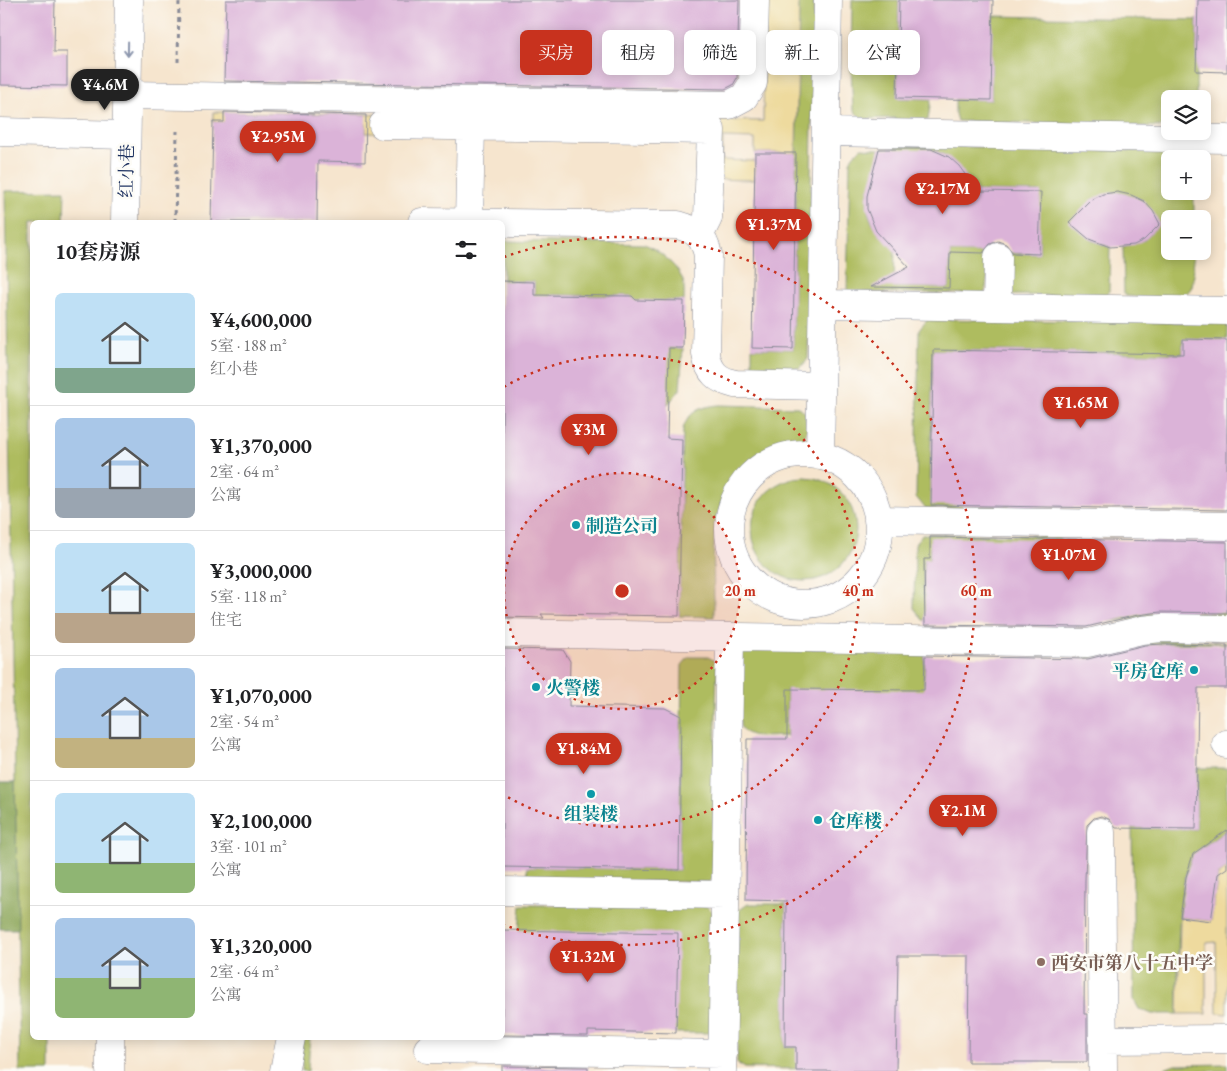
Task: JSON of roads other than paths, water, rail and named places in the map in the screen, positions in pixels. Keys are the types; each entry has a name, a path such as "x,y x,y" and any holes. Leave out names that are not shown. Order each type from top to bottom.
{"street":[{"name":"红小巷","path":"125,220 128,0"},
{"path":"127,95 730,105 744,97 753,83 755,0"},
{"path":"820,456 828,0"},
{"path":"383,125 711,130 708,218 700,234"},
{"path":"469,220 471,126"},
{"path":"0,132 126,134"},
{"path":"826,132 1227,139"},
{"path":"505,223 678,225 690,228 700,234 708,255 706,354 708,365 714,375 724,381 735,384 821,386"},
{"path":"997,307 998,257"},
{"path":"823,304 1227,311"},
{"path":"805,453 820,456 835,460 858,476 874,500 880,530 873,560 856,583 832,599 818,603 802,604 773,598 749,581 733,557 728,527 734,498 751,474 776,459 805,453"},
{"path":"878,520 1227,526"},
{"path":"817,639 818,603"},
{"path":"505,633 1088,643 1142,630 1162,628 1227,629"},
{"path":"428,1049 723,1063 730,637"},
{"path":"1101,832 1103,1071"},
{"path":"505,891 726,895"},
{"path":"1102,1040 1227,1039"},
{"path":"110,1040 110,1071"},
{"path":"284,1071 290,1040"}],"place":[{"name":"制造公司","path":"576,525"},
{"name":"平房仓库","path":"1194,670"},
{"name":"火警楼","path":"536,687"},
{"name":"组装楼","path":"591,794"},
{"name":"仓库楼","path":"818,820"},
{"name":"西安市第八十五中学","path":"1041,962"}]}
